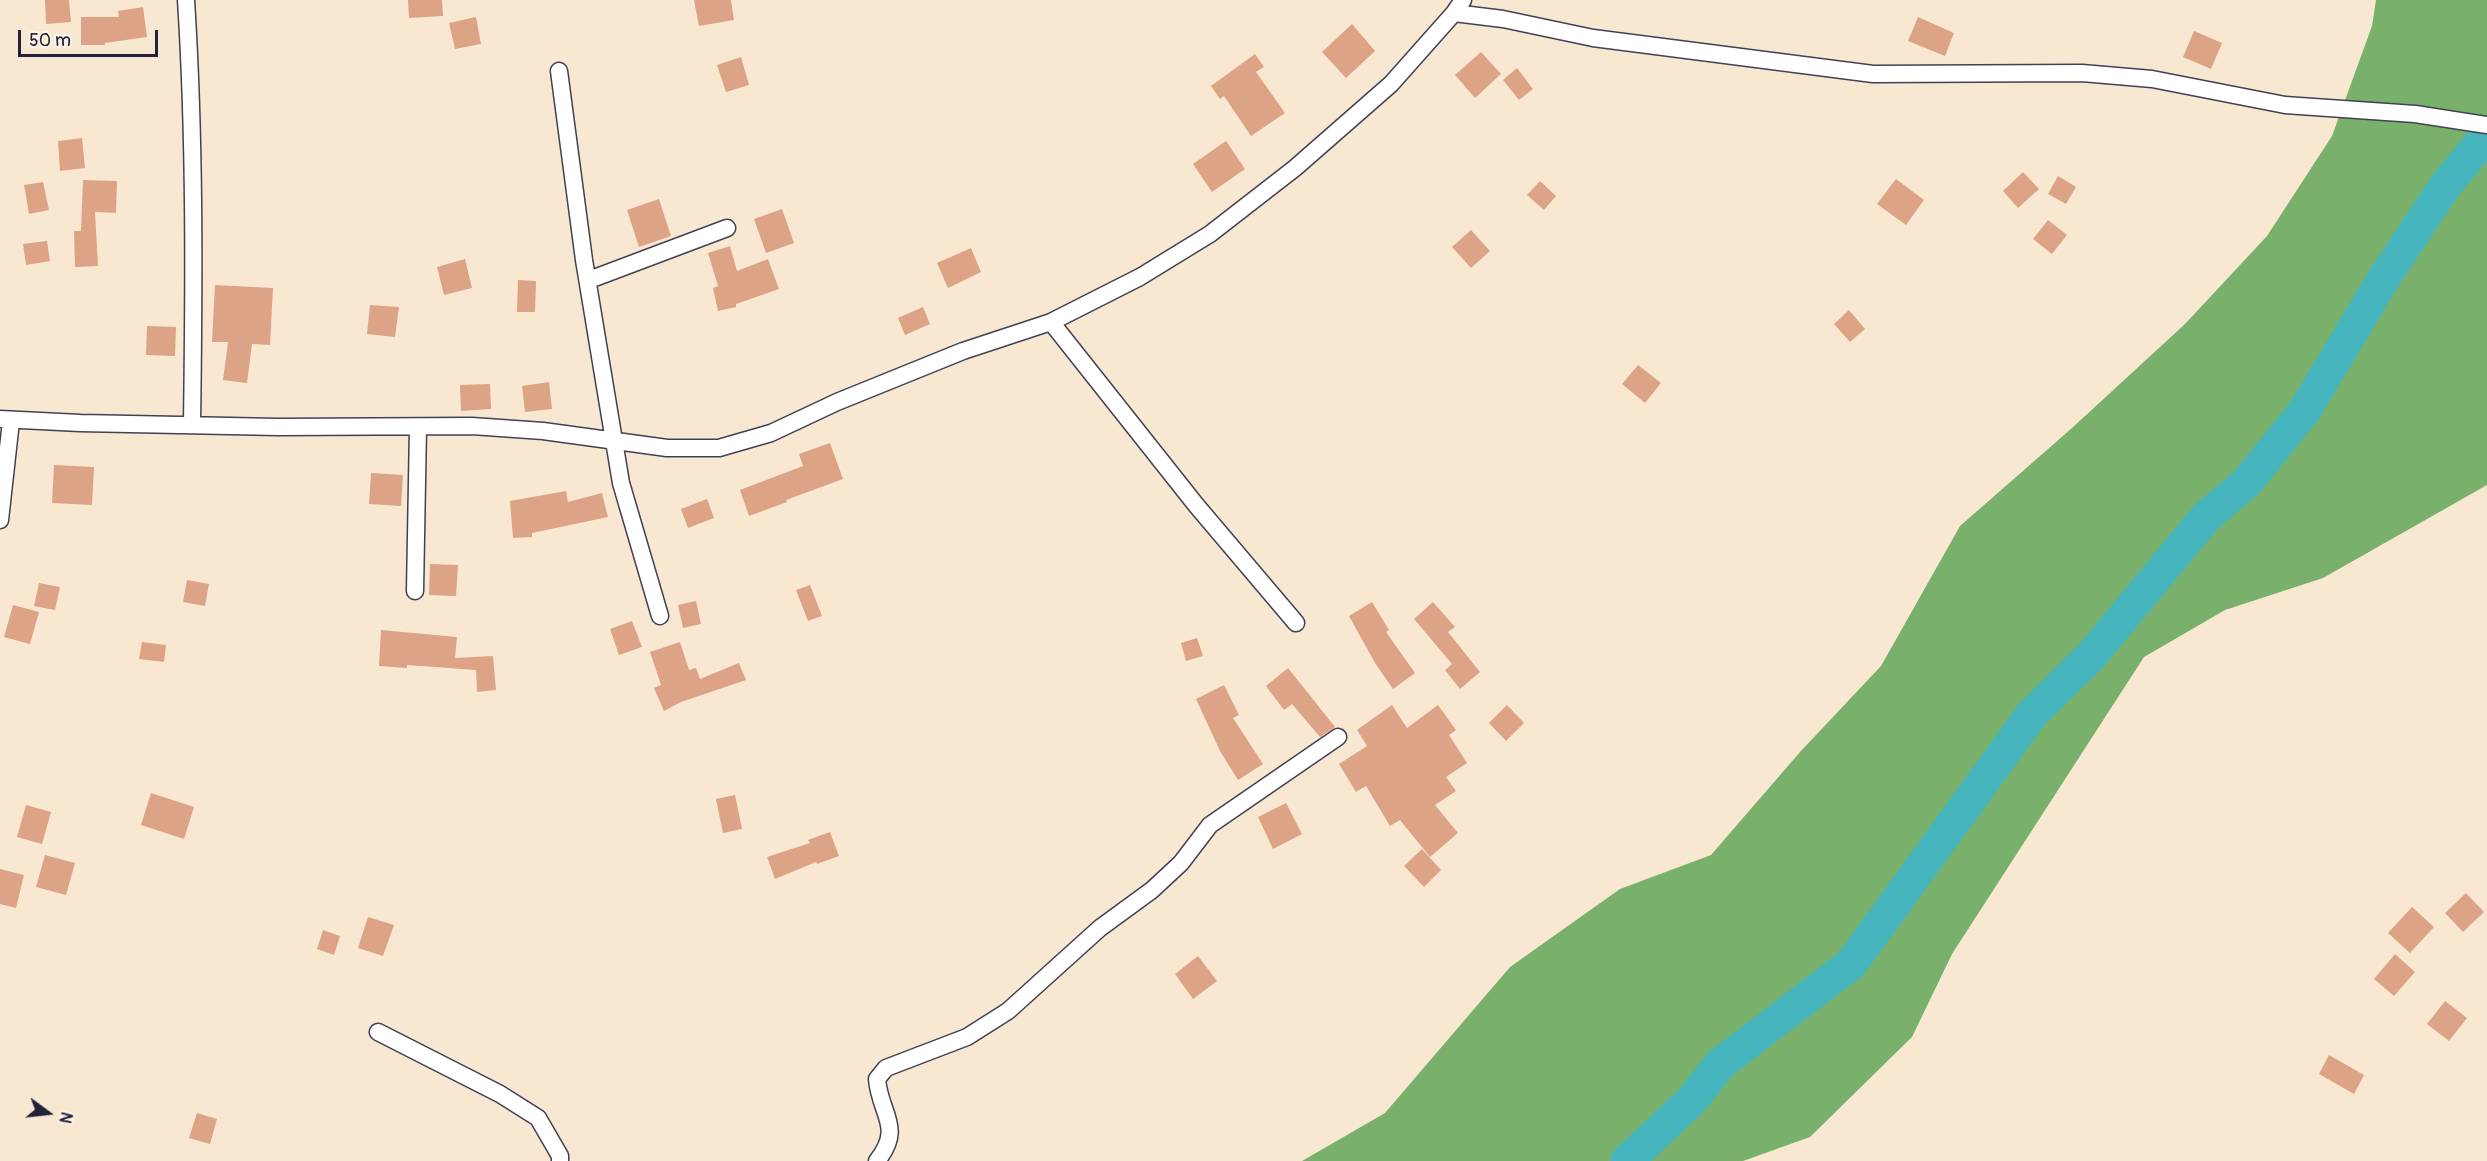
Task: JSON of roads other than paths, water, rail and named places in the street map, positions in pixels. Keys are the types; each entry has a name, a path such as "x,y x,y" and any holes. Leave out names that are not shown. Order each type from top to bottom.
{"street":[{"path":"186,0 191,84 194,312 192,425"},
{"path":"0,519 5,420 192,425 472,426 543,431 667,448 719,448 771,433 837,402 963,351 1051,322 1140,277 1210,234 1295,168 1391,84 1457,4 1503,19 1593,38 1873,74 2082,73 2140,78 2285,105 2415,114 2487,125"},
{"path":"559,71 584,260 621,483 660,616"},
{"path":"589,280 727,228"},
{"path":"1051,322 1196,505 1296,623"},
{"path":"415,591 418,427"},
{"path":"877,1161 888,1147 891,1126 879,1096 877,1079 886,1068 967,1036 1008,1011 1100,928 1152,890 1181,863 1210,825 1338,737"},
{"path":"378,1032 500,1094 538,1118 560,1156 560,1161"}],"waterway":[{"path":"1627,1161 1692,1100 1720,1064 1851,964 2032,714 2091,656 2206,517 2247,482 2305,410 2384,278 2445,186 2487,135"}]}
